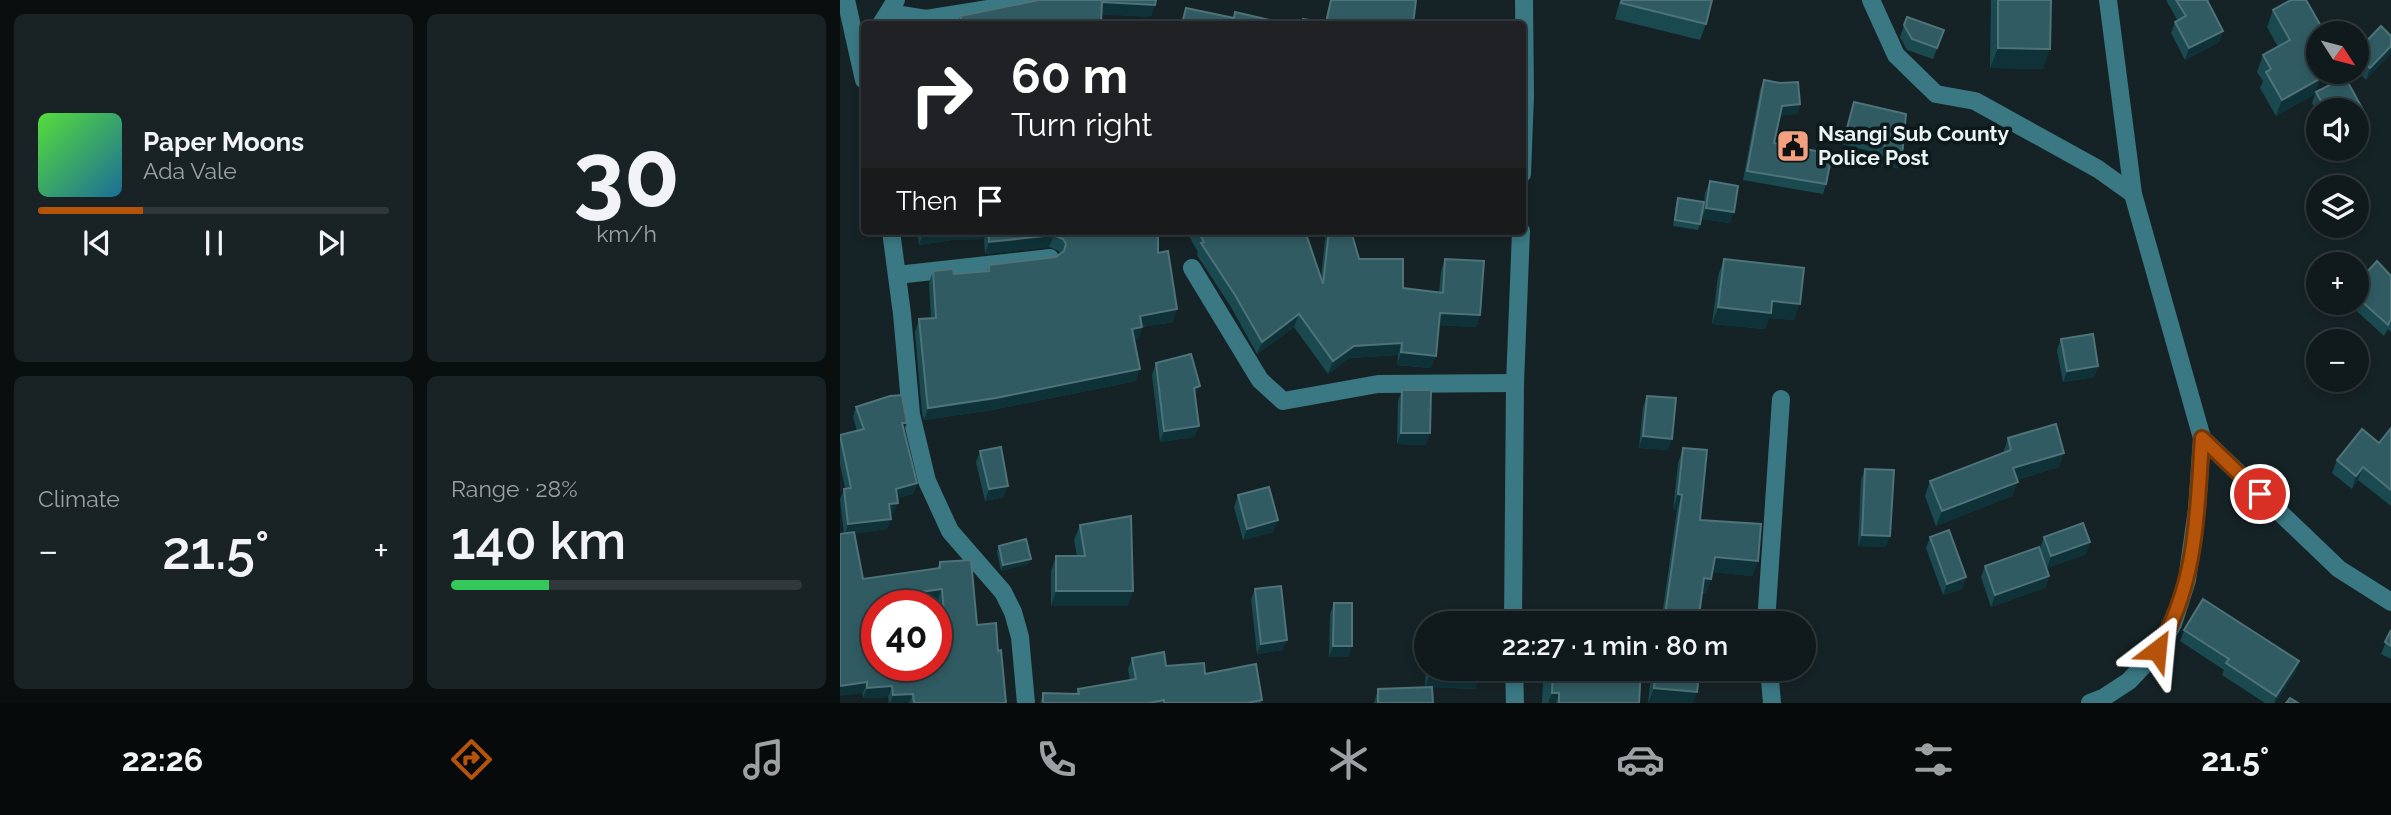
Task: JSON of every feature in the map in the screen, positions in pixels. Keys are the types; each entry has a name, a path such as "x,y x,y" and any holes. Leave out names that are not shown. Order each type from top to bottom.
{"street":[{"path":"846,0 861,52"},
{"path":"1524,0 1524,21"},
{"path":"1871,0 1896,55 1936,94 1975,101 2098,169 2133,194"},
{"path":"2090,703 2129,681 2157,650 2173,624 2188,580 2202,438 2133,194 2108,0"},
{"path":"889,12 926,19 1031,2"},
{"path":"892,235 911,414 928,481 950,531 1003,592 1013,612 1020,637 1026,703"},
{"path":"1513,611 1515,383 1521,235"},
{"path":"897,275 1050,258"},
{"path":"1192,268 1260,380 1283,401 1378,384 1515,383"},
{"path":"1767,611 1782,399"},
{"path":"2202,438 2339,569 2391,602"},
{"path":"1514,681 1515,703"},
{"path":"1770,681 1772,703"}],"building":[{"path":"1039,0 1156,0 1155,5 1102,2 1101,21 961,21 960,16"},
{"path":"1331,0 1416,0 1413,21 1326,21"},
{"path":"1622,0 1712,0 1706,24 1621,3"},
{"path":"1998,0 2051,0 2050,49 1998,48"},
{"path":"2176,0 2207,0 2223,31 2189,48 2175,22 2186,16"},
{"path":"2291,0 2306,0 2318,21 2306,21 2306,84 2310,84 2282,100 2266,72 2271,69 2263,55 2290,40 2273,10"},
{"path":"1186,8 1234,18 1235,12 1274,21 1183,21"},
{"path":"1907,17 1944,30 1937,48 1912,39 1904,25"},
{"path":"2381,26 2391,36 2391,46 2370,68 2370,37"},
{"path":"1764,80 1798,82 1800,104 1782,106 1774,143 1832,154 1826,184 1747,171"},
{"path":"2331,84 2349,84 2357,98 2319,98 2316,92"},
{"path":"1854,102 1906,114 1902,156 1884,154 1885,143 1846,132"},
{"path":"1710,181 1738,186 1734,212 1706,208"},
{"path":"1678,198 1704,202 1700,224 1675,220"},
{"path":"989,235 1054,235 989,242"},
{"path":"1054,235 1158,235 1158,253 1168,251 1177,309 1140,316 1142,327 1132,329 1140,369 996,398 928,408 919,319 936,318 933,271 953,269 954,274 989,271 989,265 1056,257 1064,251 1066,244 1063,239"},
{"path":"1200,235 1306,235 1323,284 1329,235 1352,235 1359,259 1403,259 1403,288 1443,293 1445,259 1484,261 1480,315 1440,313 1436,356 1401,352 1402,343 1354,346 1333,361 1299,314 1262,342 1201,243 1204,242"},
{"path":"1724,259 1804,268 1800,304 1772,301 1771,313 1718,307"},
{"path":"2377,261 2391,276 2391,319 2388,325 2369,308 2369,270"},
{"path":"2093,334 2098,366 2067,371 2061,339"},
{"path":"1191,354 1200,386 1194,388 1199,426 1164,431 1156,363"},
{"path":"1402,390 1431,390 1430,433 1401,433"},
{"path":"902,395 907,423 902,423 917,483 896,489 898,503 889,504 891,519 848,524 844,489 851,488 840,435 864,429 856,407"},
{"path":"1647,396 1676,398 1672,439 1643,436"},
{"path":"2056,424 2064,453 2013,468 2018,482 1942,511 1930,481 2011,450 2008,438"},
{"path":"2391,428 2391,490 2363,467 2356,476 2337,460 2362,429 2379,443"},
{"path":"1001,447 1008,486 989,489 980,451"},
{"path":"1683,448 1707,450 1700,520 1761,524 1758,561 1715,557 1711,579 1704,578 1700,611 1666,611 1682,495 1678,494"},
{"path":"1865,469 1894,470 1890,536 1862,535"},
{"path":"1269,487 1278,520 1247,529 1238,495"},
{"path":"1131,516 1133,591 1056,591 1056,556 1085,556 1080,525"},
{"path":"2083,523 2090,542 2051,556 2044,537"},
{"path":"1949,530 1966,577 1947,584 1930,537"},
{"path":"854,532 863,579 940,568 940,562 971,560 977,625 996,623 1006,703 914,703 913,694 893,695 892,686 867,688 867,682 840,686 840,534"},
{"path":"1026,539 1031,559 1003,565 999,546"},
{"path":"2039,547 2049,576 1995,595 1985,566"},
{"path":"1281,586 1287,640 1261,644 1255,589"},
{"path":"2203,599 2299,661 2276,696 2226,663 2229,659 2184,630"},
{"path":"1334,603 1352,603 1352,646 1333,646"},
{"path":"2391,630 2391,646 2385,642"},
{"path":"1164,652 1166,666 1204,663 1205,674 1256,664 1262,700 1247,703 1164,703 1164,700 1149,703 1043,703 1043,693 1079,694 1078,689 1136,679 1132,658"},
{"path":"1552,681 1640,681 1639,703 1559,703 1559,693 1552,693"},
{"path":"1655,681 1698,681 1697,692 1654,688"},
{"path":"1432,687 1433,703 1378,703 1378,689"}],"place":[{"name":"Nsangi Sub County Police Post","path":"1793,146"}],"route":[{"path":"2157,650 2173,624 2188,580 2202,438 2260,494"}]}
